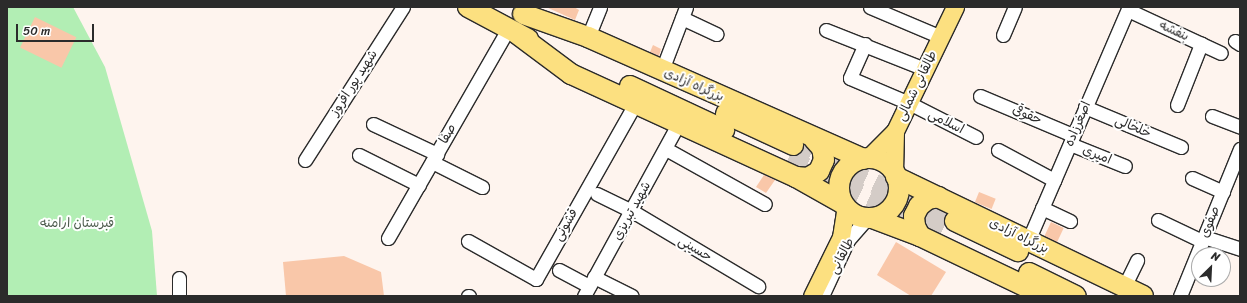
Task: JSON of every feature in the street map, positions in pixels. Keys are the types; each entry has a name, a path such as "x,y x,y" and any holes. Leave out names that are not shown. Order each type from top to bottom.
{"highway":[{"name":"بزرگراه آزادی","path":"468,7 512,31 792,161"},
{"name":"بزرگراه آزادی","path":"518,10 588,37 814,138 865,159"},
{"name":"بزرگراه آزادی","path":"518,10 575,44 792,161 844,205"},
{"name":"بزرگراه آزادی","path":"512,31 571,74 678,124 792,161"},
{"path":"792,161 808,178 819,171 824,160 822,148 814,138"},
{"path":"869,218 886,212 896,201 898,191 895,174 887,164 865,159 849,166 839,183 844,205 855,215 869,218 920,236 1045,296"},
{"name":"بزرگراه آزادی","path":"895,174 939,198 1028,241 1118,292"},
{"path":"920,236 915,226 917,211 928,199 939,198"},
{"name":"بزرگراه آزادی","path":"1076,296 952,228 1118,292 1143,296"}],"main road":[{"name":"طالقانی شمالی","path":"865,159 895,131 955,7"},
{"path":"895,131 895,174"},
{"path":"812,296 841,237 844,205"}],"street":[{"name":"شهید پور افروز","path":"305,160 403,7"},
{"path":"588,37 600,7"},
{"path":"870,7 941,37"},
{"path":"1003,35 1016,7"},
{"name":"بنفشه","path":"1128,8 1221,53"},
{"name":"اصغرزاده","path":"1028,241 1128,8"},
{"path":"662,70 684,12 716,34"},
{"path":"826,30 865,44 917,66"},
{"name":"صفا","path":"388,238 434,158 512,31"},
{"name":"اسلامی","path":"865,44 850,78 909,103 976,137"},
{"path":"1176,105 1201,44"},
{"name":"حقوقی","path":"980,96 1071,139"},
{"name":"قشونی","path":"468,241 536,279 635,104"},
{"name":"خلخالی","path":"1085,107 1181,147"},
{"path":"1212,116 1240,127"},
{"path":"373,124 482,187"},
{"name":"شهید تبریزی","path":"589,286 632,211 678,124"},
{"name":"امیری","path":"1071,139 1125,166"},
{"path":"666,149 765,204"},
{"name":"صفوی","path":"1180,296 1240,149"},
{"path":"998,150 1054,180"},
{"path":"359,156 419,185"},
{"path":"1192,178 1222,192"},
{"name":"حسینی","path":"597,194 632,211 758,286"},
{"path":"1042,208 1070,222"},
{"name":"طالقانی","path":"822,296 848,240 869,218"},
{"path":"1158,220 1203,239 1240,249"},
{"path":"1118,292 1137,260"},
{"path":"559,270 589,286 632,296"},
{"path":"179,278 179,296"}],"green space":[{"name":"قبرستان ارامنه","path":"7,7 73,7 105,67 152,231 157,296 7,296"}],"building":[{"path":"546,7 574,7 579,10 575,20"},
{"path":"35,17 76,37 61,68 20,48"},
{"path":"653,45 661,49 659,56 650,52"},
{"path":"764,175 775,180 766,193 756,187"},
{"path":"979,192 996,199 992,209 975,202"},
{"path":"1051,222 1064,228 1057,242 1044,237"},
{"path":"896,242 946,272 931,296 911,296 877,275"},
{"path":"344,256 381,272 384,296 286,296 283,262"}],"tunnel":[{"path":"793,145 955,221"},
{"path":"788,159 949,235"}]}
